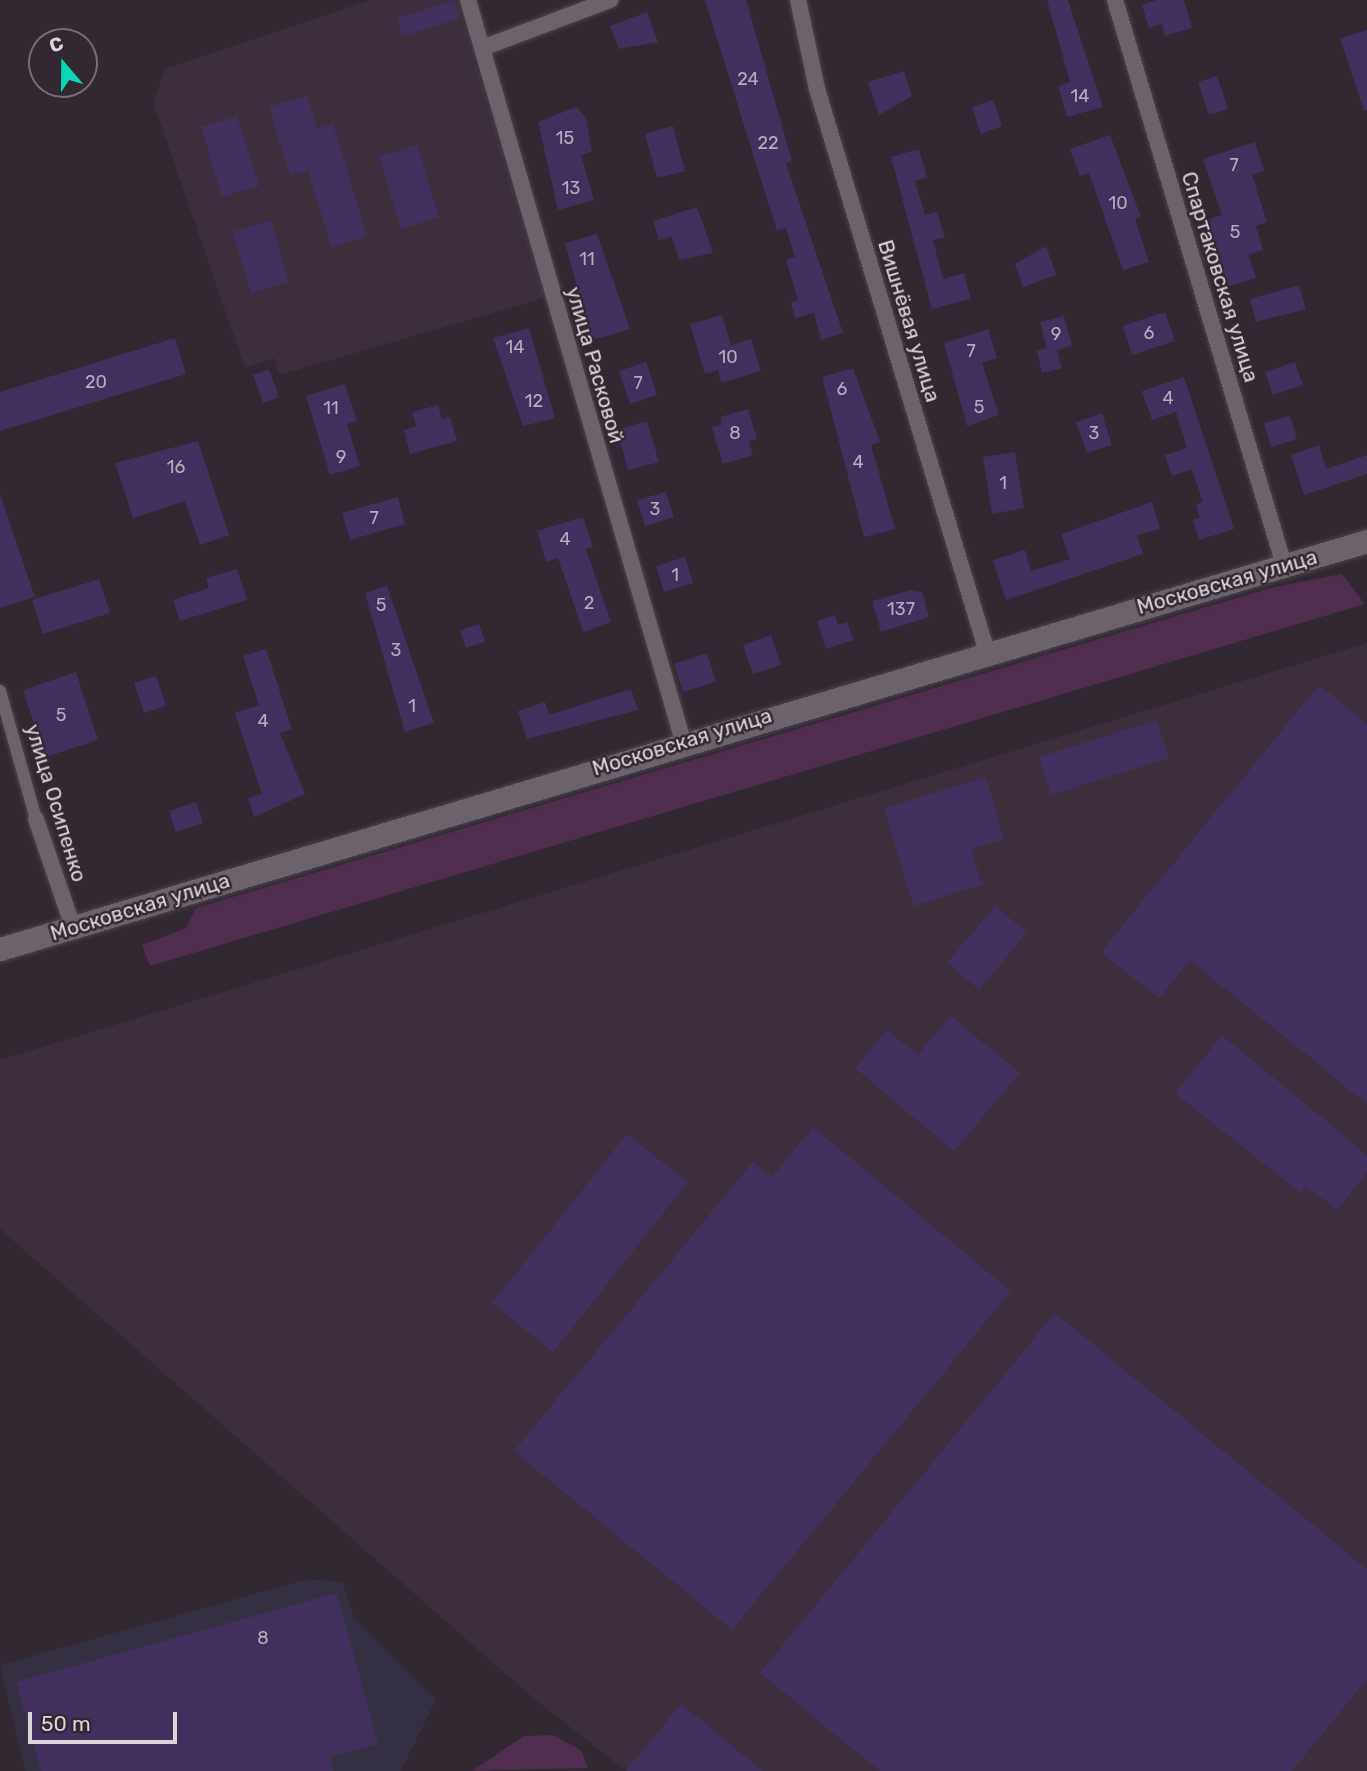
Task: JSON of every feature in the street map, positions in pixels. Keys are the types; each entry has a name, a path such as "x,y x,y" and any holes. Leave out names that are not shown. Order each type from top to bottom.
{"main road":[{"name":"Московская улица","path":"0,949 683,741 1367,541"}],"street":[{"name":"улица Расковой","path":"468,0 485,47 683,741"},
{"path":"485,47 610,0"},
{"name":"Вишнёвая улица","path":"797,0 817,89 986,652"},
{"name":"Спартаковская улица","path":"1115,0 1284,565"},
{"name":"улица Осипенко","path":"0,691 36,819 73,927"}],"shaded area":[{"path":"370,0 457,0 544,298 279,375 274,358 245,368 153,102 165,69"},
{"path":"1342,574 1365,604 150,966 142,945 186,928 196,908 1274,587"},
{"path":"1367,643 1367,1771 626,1771 533,1698 0,1229 0,1060"},
{"path":"308,1579 342,1582 354,1617 436,1699 401,1771 25,1771 0,1665"},
{"path":"553,1735 581,1750 588,1768 472,1771 524,1736"}],"building":[{"path":"454,0 460,18 403,36 397,19"},
{"path":"705,0 746,0 792,161 786,163 843,333 821,340 814,313 795,318 791,302 798,300 786,260 795,257 786,228 777,231"},
{"path":"1047,0 1068,0 1103,107 1067,117 1058,86 1070,82"},
{"path":"1157,0 1184,0 1192,28 1165,36 1162,24 1149,28 1142,5"},
{"path":"647,12 658,42 619,49 610,26"},
{"path":"1367,30 1367,110 1364,111 1340,38"},
{"path":"904,71 912,96 879,115 868,82"},
{"path":"1217,76 1228,109 1209,115 1198,82"},
{"path":"307,96 317,129 333,124 367,236 331,247 308,170 290,176 269,107"},
{"path":"993,100 1002,126 981,134 972,107"},
{"path":"576,107 586,118 592,152 581,155 594,200 558,210 538,122"},
{"path":"237,116 259,186 222,197 201,127"},
{"path":"673,126 685,171 657,178 645,134"},
{"path":"1110,135 1141,217 1135,219 1149,262 1123,270 1089,173 1080,176 1070,149"},
{"path":"1255,142 1264,171 1252,175 1267,222 1256,226 1263,250 1249,255 1256,278 1225,288 1208,219 1222,215 1203,159"},
{"path":"417,145 439,217 401,229 379,156"},
{"path":"919,149 927,178 915,181 925,215 937,212 945,237 933,240 943,279 964,273 971,299 932,309 891,157"},
{"path":"697,207 713,253 679,260 672,237 659,240 653,221"},
{"path":"271,220 289,282 251,293 233,232"},
{"path":"597,234 630,329 592,340 565,243"},
{"path":"1046,246 1056,275 1023,287 1015,264"},
{"path":"1299,285 1306,309 1256,322 1250,299"},
{"path":"1165,312 1175,341 1132,355 1123,326"},
{"path":"722,315 731,345 751,339 761,371 721,383 718,370 705,374 690,324"},
{"path":"1064,316 1072,346 1057,350 1062,368 1042,373 1037,351 1047,348 1040,322"},
{"path":"529,328 555,418 523,426 493,338"},
{"path":"988,329 997,358 982,363 999,415 967,426 944,343"},
{"path":"175,338 186,374 0,431 0,392"},
{"path":"646,362 657,395 630,404 619,371"},
{"path":"1295,362 1303,385 1273,395 1265,372"},
{"path":"853,368 880,442 871,445 895,529 864,537 822,377"},
{"path":"269,369 279,397 263,403 253,375"},
{"path":"1184,377 1234,529 1199,540 1193,520 1200,518 1196,504 1203,502 1192,469 1172,476 1165,455 1187,448 1176,412 1152,420 1142,391"},
{"path":"345,384 357,421 347,424 360,466 330,475 306,396"},
{"path":"438,405 442,419 450,417 457,441 410,454 404,430 416,426 412,412"},
{"path":"748,409 757,439 749,441 753,455 723,464 712,427 722,425 720,417"},
{"path":"1102,413 1112,445 1087,453 1076,422"},
{"path":"1290,416 1297,439 1271,447 1264,423"},
{"path":"647,421 659,462 628,470 617,430"},
{"path":"198,441 229,535 200,545 185,501 133,518 115,463"},
{"path":"1319,445 1326,469 1367,455 1367,474 1304,495 1291,455"},
{"path":"1015,452 1024,508 992,514 983,457"},
{"path":"666,492 674,517 645,526 637,500"},
{"path":"0,494 35,597 0,608"},
{"path":"398,497 405,524 350,540 342,513"},
{"path":"1152,502 1160,529 1137,535 1143,554 1006,600 993,560 1025,550 1031,571 1070,559 1061,534"},
{"path":"583,517 593,547 586,549 611,622 583,632 558,558 546,562 537,531"},
{"path":"685,557 693,583 664,592 656,566"},
{"path":"237,569 247,600 180,621 173,600 209,588 206,578"},
{"path":"99,579 110,613 43,634 32,600"},
{"path":"387,586 434,723 405,732 365,593"},
{"path":"911,590 922,592 929,617 881,632 872,601"},
{"path":"835,615 838,625 847,622 854,640 826,649 817,621"},
{"path":"479,624 485,642 466,648 460,630"},
{"path":"771,635 781,665 753,674 743,645"},
{"path":"266,649 292,729 280,733 305,794 254,817 248,798 262,794 235,713 259,705 243,656"},
{"path":"707,653 716,682 683,692 674,664"},
{"path":"76,672 98,740 45,757 23,690"},
{"path":"156,676 166,706 144,713 134,683"},
{"path":"1319,685 1367,724 1367,1104 1190,960 1159,998 1101,952"},
{"path":"631,689 638,710 527,739 518,711 545,702 549,715"},
{"path":"1157,720 1169,758 1051,795 1039,757"},
{"path":"986,777 1004,839 971,849 982,885 913,906 884,808"},
{"path":"196,802 203,823 176,832 169,811"},
{"path":"995,906 1027,932 979,990 947,963"},
{"path":"951,1016 1020,1073 954,1151 855,1068 887,1030 918,1055"},
{"path":"1222,1035 1367,1155 1367,1172 1337,1210 1306,1186 1301,1193 1175,1093"},
{"path":"813,1127 1011,1291 732,1630 514,1451 753,1162 772,1177"},
{"path":"627,1134 688,1182 553,1352 492,1303"},
{"path":"1055,1313 1367,1569 1367,1679 1292,1771 880,1771 760,1673"},
{"path":"337,1593 378,1744 330,1757 333,1771 41,1771 16,1682"},
{"path":"681,1704 763,1771 626,1771"}]}
